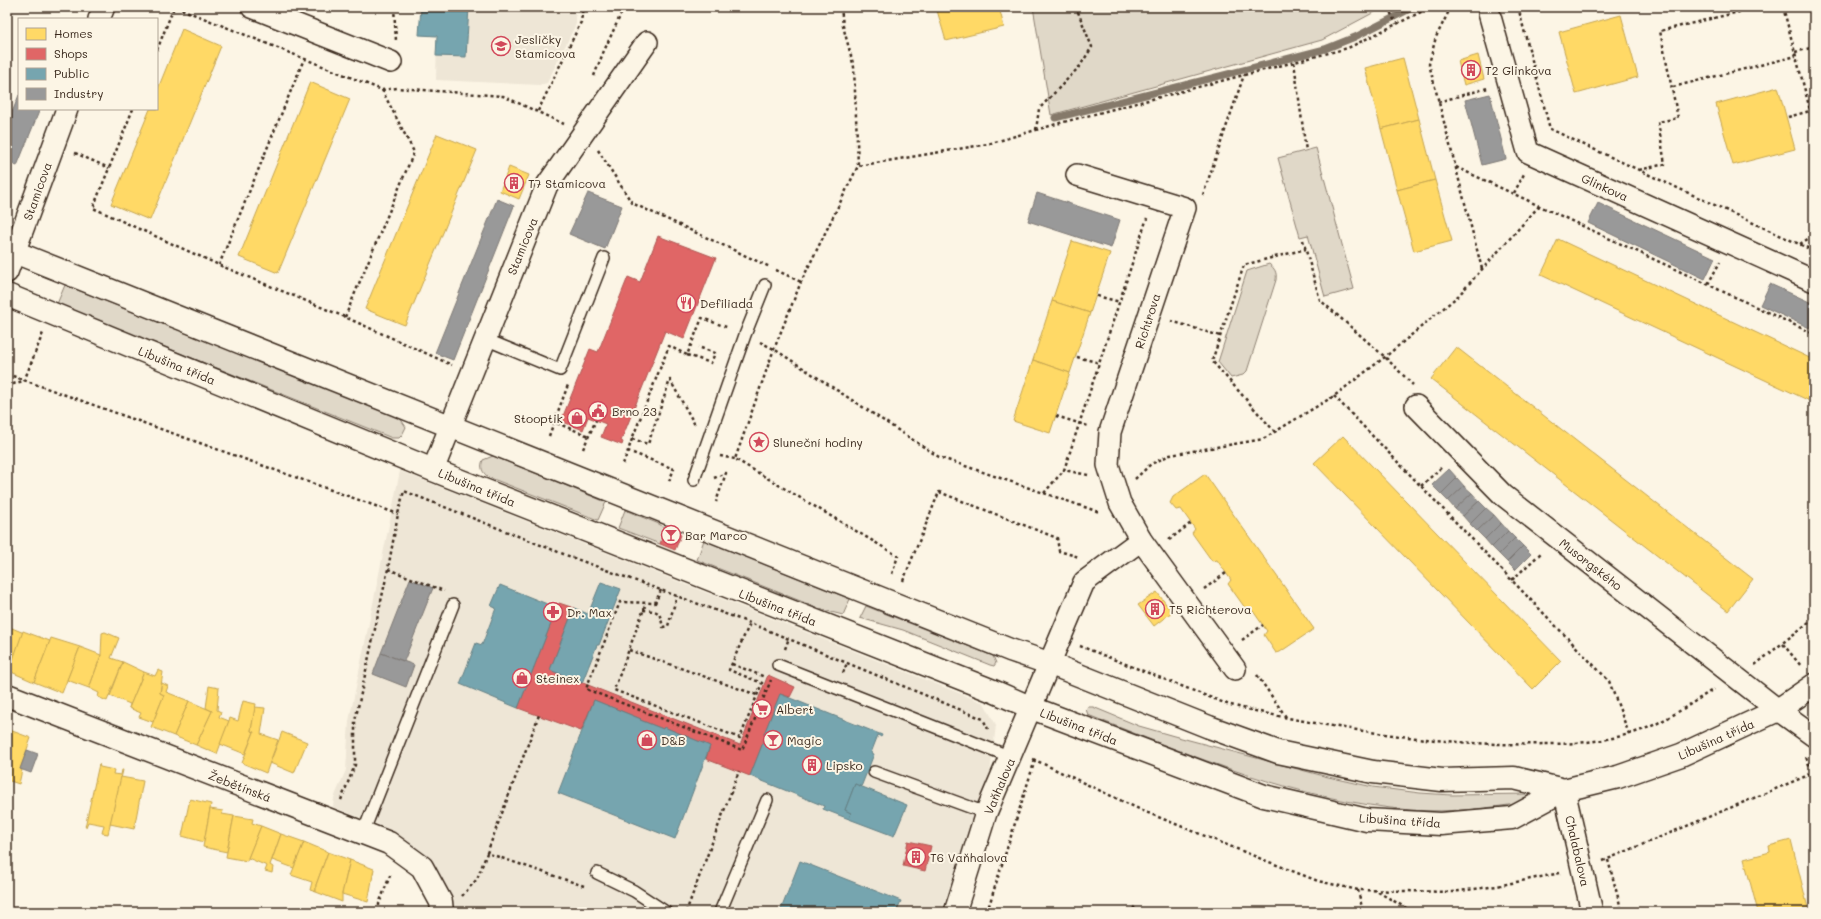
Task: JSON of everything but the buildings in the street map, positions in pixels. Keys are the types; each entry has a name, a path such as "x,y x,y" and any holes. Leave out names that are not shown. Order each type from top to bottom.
{"street":[{"path":"99,18 104,7"},
{"path":"252,7 391,62"},
{"name":"Glinkova","path":"1489,13 1528,152 1814,281"},
{"name":"Stamicova","path":"433,470 547,185 647,42"},
{"name":"Stamicova","path":"9,258 67,110"},
{"name":"Richtrova","path":"1077,175 1185,208 1110,432 1108,465 1120,503 1141,540 1244,669"},
{"name":"Libušina třída","path":"9,258 450,426 1010,650 1051,664 1209,727 1278,752 1374,772 1442,780 1514,778 1564,790"},
{"name":"Libušina třída","path":"7,295 433,470 993,691 1032,708 1264,796 1367,820 1441,824 1512,818 1564,790 1618,777 1681,755 1778,710 1810,678"},
{"name":"Musorgského","path":"1416,396 1502,495 1743,670 1778,710 1814,736"},
{"path":"1051,664 1060,638 1084,582 1141,540"},
{"name":"Vaňhalova","path":"955,912 986,813 1051,664"},
{"name":"Žebětínská","path":"7,695 389,843 422,866 442,907"},
{"name":"Chalabalova","path":"1564,790 1592,912"}],"lane":[{"path":"485,339 560,370 604,258"},
{"path":"694,480 745,335 765,285"},
{"path":"363,833 453,605"},
{"path":"778,666 1011,757"},
{"path":"874,772 986,813"},
{"path":"720,912 767,800"},
{"path":"597,873 634,891 666,912"}],"path":[{"path":"158,47 174,7"},
{"path":"538,111 582,22 583,7"},
{"path":"593,81 602,53 621,14 614,7"},
{"path":"841,7 843,26 854,67 858,166 801,282 774,349 735,459 898,556 892,574"},
{"path":"1036,130 1040,109 1080,66 1092,47 1076,7"},
{"path":"1388,7 1396,24"},
{"path":"858,166 988,144 1348,48 1431,7"},
{"path":"1451,7 1436,37 1428,64 1482,269"},
{"path":"1518,7 1550,129 1814,251"},
{"path":"1638,170 1665,164 1658,122 1678,118 1673,87 1660,31 1738,12 1737,7"},
{"path":"1783,7 1814,125"},
{"path":"1795,52 1814,47"},
{"path":"1673,87 1796,56"},
{"path":"219,265 304,59"},
{"path":"1294,62 1306,151"},
{"path":"1202,200 1244,75"},
{"path":"1438,102 1488,88"},
{"path":"345,317 414,152 382,90"},
{"path":"133,110 93,208 219,265 345,317 453,365"},
{"path":"1788,117 1810,111"},
{"path":"555,119 592,141 632,203 801,282"},
{"path":"72,152 109,168"},
{"path":"1456,167 1814,334"},
{"path":"1514,193 1525,172"},
{"path":"1132,481 1152,464 1170,455 1263,439 1334,396 1385,357 1458,296 1540,205"},
{"path":"1044,493 1064,470 1149,212"},
{"path":"1800,244 1814,235"},
{"path":"1304,240 1320,300 1385,357 1416,396"},
{"path":"1275,432 1212,360 1244,265 1306,249"},
{"path":"1708,284 1723,256"},
{"path":"1097,296 1120,302"},
{"path":"686,355 702,318 745,335 774,349 938,457 1102,513"},
{"path":"1169,320 1220,336"},
{"path":"24,381 43,334"},
{"path":"623,464 669,346 686,355 710,363 715,353 698,347"},
{"path":"1077,358 1100,363"},
{"path":"549,436 572,374 560,370"},
{"path":"7,374 398,514"},
{"path":"632,439 648,444 670,380 706,445"},
{"path":"7,386 24,381"},
{"path":"1334,396 1609,681 1629,734"},
{"path":"1056,416 1090,427"},
{"path":"583,449 596,420"},
{"path":"554,422 589,436"},
{"path":"628,450 674,469 669,481"},
{"path":"1421,486 1443,466"},
{"path":"1064,470 1094,477"},
{"path":"711,479 726,473 716,502"},
{"path":"355,765 355,721 404,490 571,556 750,623 983,719"},
{"path":"903,582 939,492 1057,538 1059,551 1085,559"},
{"path":"1164,544 1191,523"},
{"path":"1512,580 1536,558"},
{"path":"388,569 436,587"},
{"path":"1198,593 1226,573"},
{"path":"661,590 655,603 620,602 586,689 742,750 771,679 732,664"},
{"path":"643,610 656,611 659,613 663,626 668,626 677,596"},
{"path":"645,606 614,690 740,738 762,683 729,670 750,623"},
{"path":"1079,639 1078,645 1227,704 1286,718 1410,738 1501,746 1586,743 1629,734 1656,724 1743,670 1756,665 1814,618"},
{"path":"1240,641 1263,625"},
{"path":"1783,644 1810,678"},
{"path":"629,650 757,695"},
{"path":"1743,670 1756,665"},
{"path":"1244,669 1286,718"},
{"path":"442,907 459,900 477,879 539,715"},
{"path":"987,912 1035,760"},
{"path":"686,912 739,771"},
{"path":"487,853 590,888"},
{"path":"1608,860 1622,912"},
{"path":"379,912 379,904 393,867"},
{"path":"1358,890 1363,912"},
{"path":"1377,891 1413,912"},
{"path":"1133,907 1138,912"}],"shaded area":[{"name":"Jesličky Stamicova","path":"421,7 569,7 576,16 576,24 547,83 539,85 436,80 437,36 419,35"},
{"path":"1033,7 1384,7 1322,40 1051,115"},
{"path":"1316,148 1354,289 1325,297 1308,235 1300,237 1278,158"},
{"path":"1269,264 1275,271 1276,280 1247,371 1243,375 1231,378 1218,362 1247,271"},
{"path":"65,285 400,418 406,427 399,438 392,438 57,304"},
{"path":"493,456 606,502 598,520 488,477 482,469 482,463 483,460"},
{"path":"400,471 984,703 996,725 990,774 941,912 452,912 451,894 414,846 380,825 333,807 334,798 346,770 349,721"},
{"path":"625,510 659,524 666,529 660,544 618,528"},
{"path":"704,540 850,599 843,615 823,610 697,560"},
{"path":"866,606 993,656 996,663 994,666 990,665 903,630 860,618"},
{"path":"1088,707 1093,707 1139,726 1174,736 1324,776 1373,787 1420,793 1452,795 1530,794 1532,796 1529,802 1485,808 1441,811 1411,810 1369,805 1328,797 1287,787 1206,761 1088,715 1086,709"}],"waterway":[{"path":"1055,118 1325,49 1355,37 1414,7"}],"place":[{"name":"Jesličky Stamicova","path":"501,46"},
{"name":"T2 Glinkova","path":"1471,70"},
{"name":"T7 Stamicova","path":"514,183"},
{"name":"Defiliada","path":"686,303"},
{"name":"Brno 23","path":"598,411"},
{"name":"Stooptik","path":"577,418"},
{"name":"Sluneční hodiny","path":"759,442"},
{"name":"Bar Marco","path":"671,535"},
{"name":"T5 Richterova","path":"1155,609"},
{"name":"Dr. Max","path":"553,612"},
{"name":"Steinex","path":"522,678"},
{"name":"Albert","path":"762,709"},
{"name":"D&B","path":"647,740"},
{"name":"Magic","path":"773,740"},
{"name":"Lipsko","path":"812,765"},
{"name":"T6 Vaňhalova","path":"916,857"}]}
